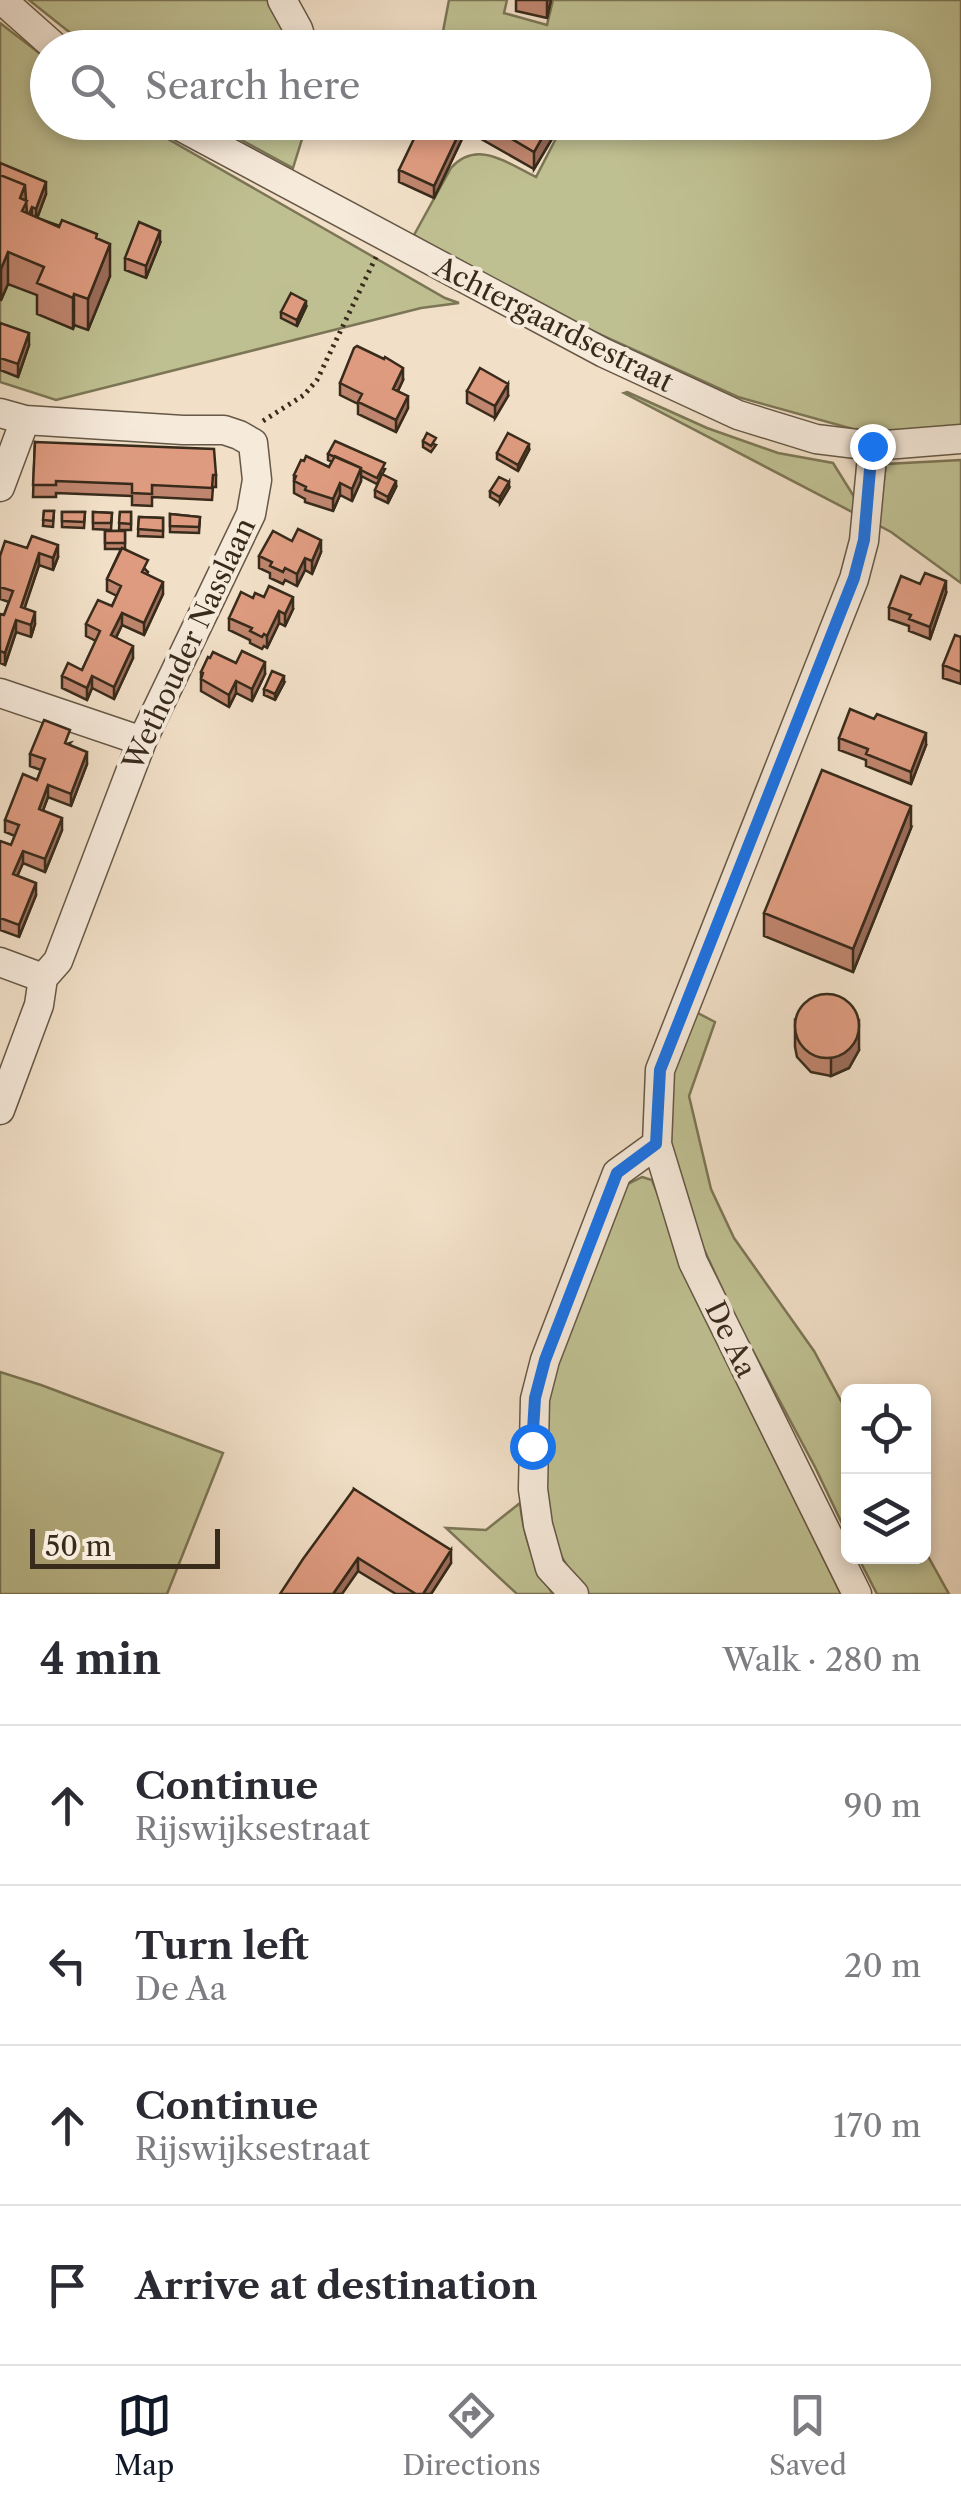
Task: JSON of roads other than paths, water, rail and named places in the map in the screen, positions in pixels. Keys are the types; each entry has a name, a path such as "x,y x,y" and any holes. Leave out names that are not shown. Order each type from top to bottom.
{"street":[{"path":"2,0 36,30"},
{"path":"282,0 298,30"},
{"name":"Achtergaardsestraat","path":"205,140 604,353 738,414 816,439 872,446 961,439"},
{"path":"0,487 12,416"},
{"name":"Wethouder Nasslaan","path":"0,1110 39,1006 43,978 58,961 142,741 251,514 257,480 253,443 224,430 12,416"},
{"name":"De Aa","path":"857,1594 693,1262 656,1144 660,1070 854,578 864,540 872,446"},
{"path":"0,693 142,741"},
{"path":"0,962 43,978"},
{"path":"574,1594 550,1568 538,1525 533,1474 535,1398 545,1360 617,1173 656,1144"}]}
